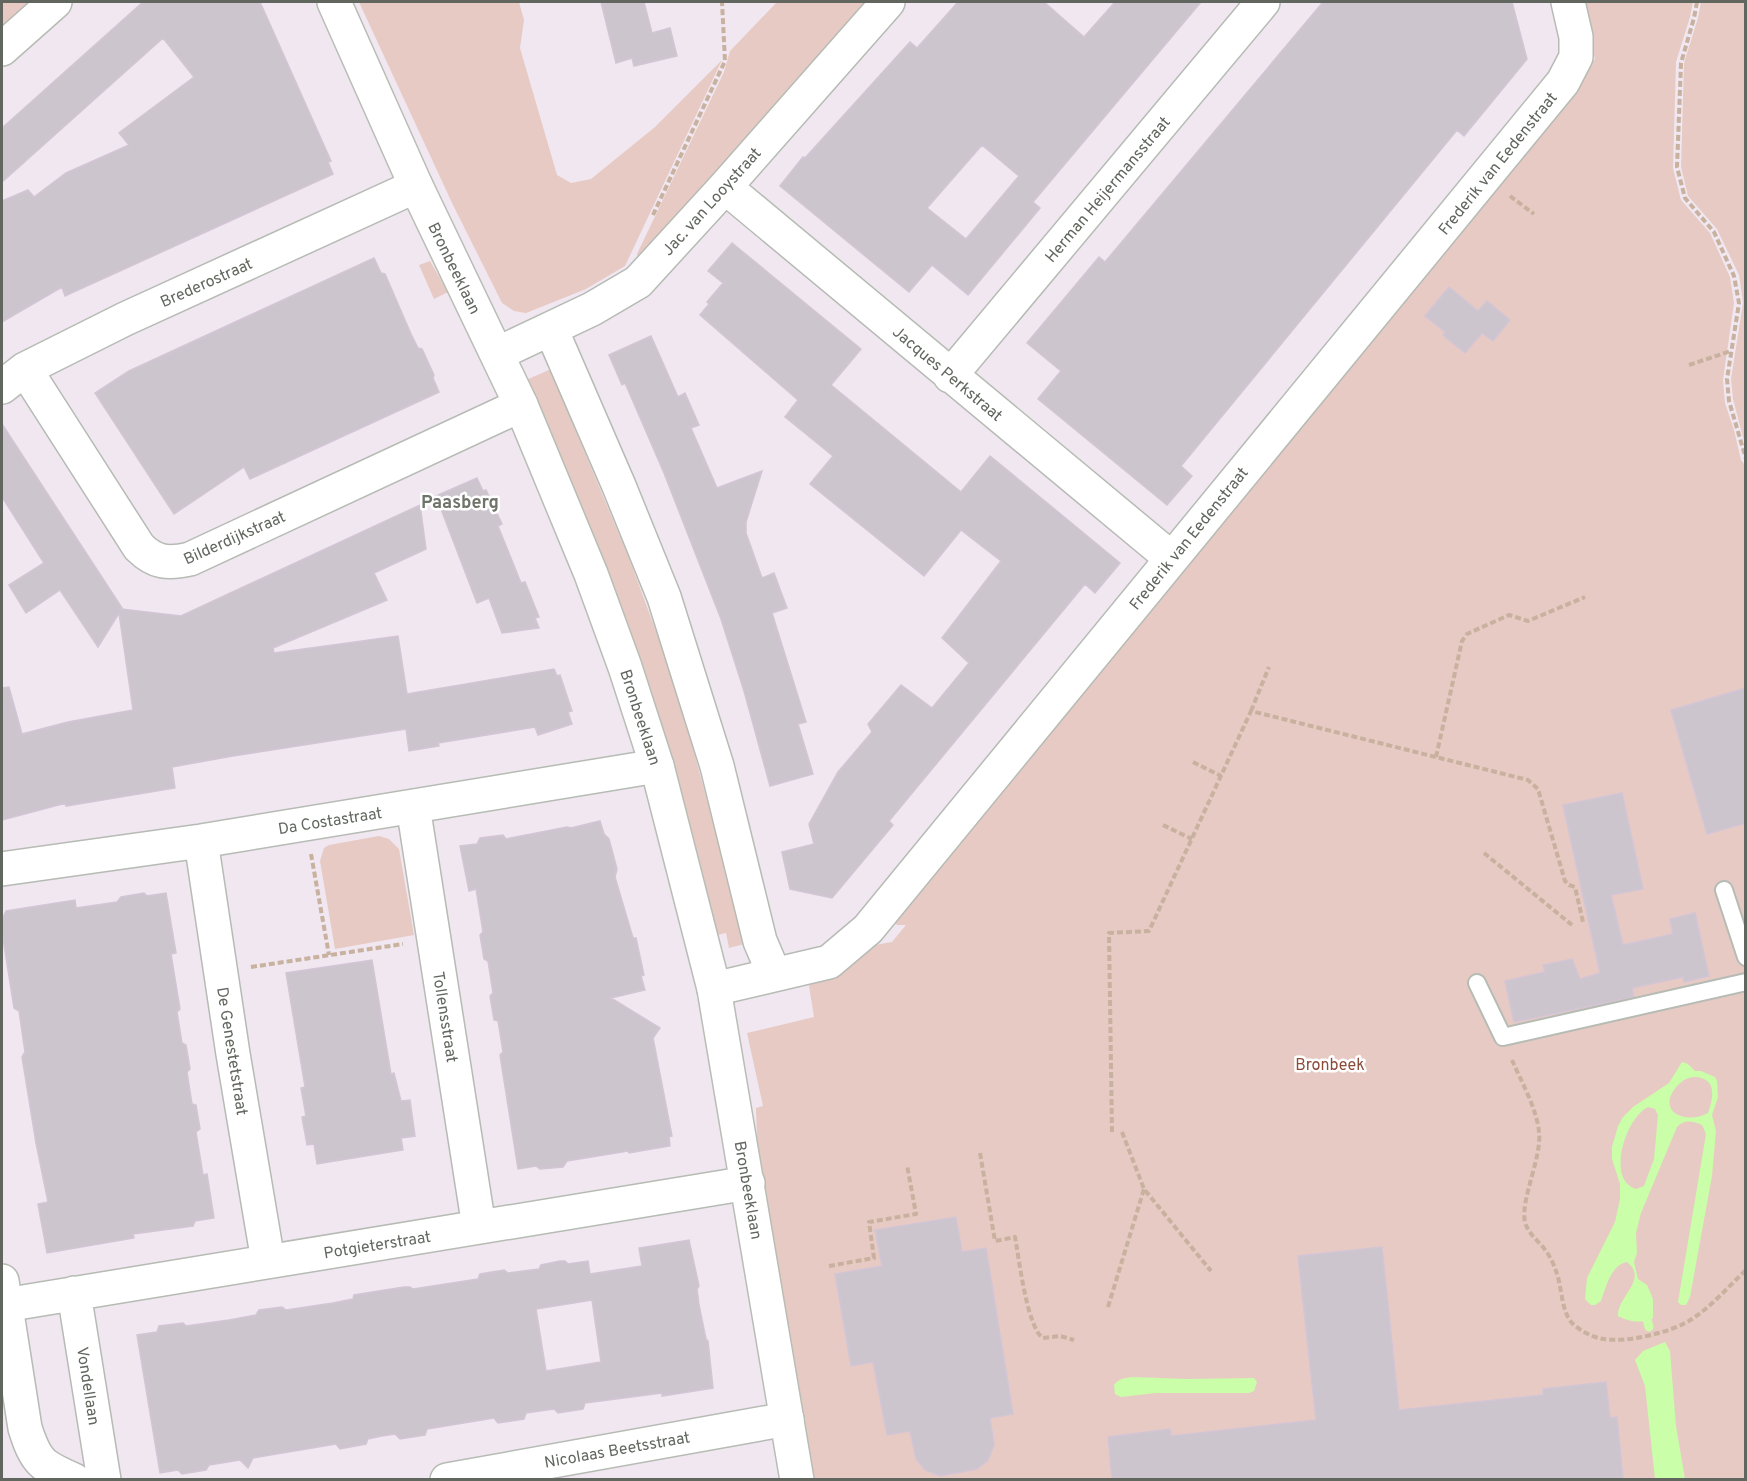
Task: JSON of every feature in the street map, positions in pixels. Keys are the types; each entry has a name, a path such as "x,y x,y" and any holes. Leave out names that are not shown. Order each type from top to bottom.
{"street":[{"path":"2,49 55,2"},
{"name":"Bronbeeklaan","path":"334,2 416,186 521,405 591,574 625,667 657,766 714,989 797,1479"},
{"name":"Jac. van Looystraat","path":"497,354 592,309 638,282 725,188 888,2"},
{"name":"Herman Heijermansstraat","path":"950,376 1263,2"},
{"name":"Frederik van Eedenstraat","path":"714,989 829,962 868,928 1563,82 1576,57 1576,37 1568,2"},
{"name":"Brederostraat","path":"13,378 124,318 416,186"},
{"name":"Jacques Perkstraat","path":"725,188 1171,558"},
{"path":"551,329 664,597 717,766 760,940 774,974"},
{"name":"Bilderdijkstraat","path":"13,378 139,547 148,556 160,562 174,563 190,559 521,405"},
{"name":"Da Costastraat","path":"2,870 201,841 657,766"},
{"name":"Tollensstraat","path":"413,806 479,1227"},
{"name":"De Genestetstraat","path":"201,841 268,1261"},
{"name":"Potgieterstraat","path":"3,1293 74,1293 748,1183"},
{"path":"3,1293 25,1428 38,1473 74,1479"},
{"name":"Vondellaan","path":"74,1293 104,1479"},
{"name":"Nicolaas Beetsstraat","path":"447,1479 787,1419"}],"lane":[{"path":"1724,890 1746,957"},
{"path":"1477,983 1503,1037 1746,982"}],"path":[{"path":"652,216 725,61 722,2"},
{"path":"1697,2 1681,63 1677,167 1685,198 1714,232 1734,276 1739,303 1727,379 1729,401 1746,459"},
{"path":"1507,194 1534,214"},
{"path":"1689,365 1731,351"},
{"path":"1436,757 1462,641 1467,634 1509,615 1528,621 1585,597"},
{"path":"1112,1132 1109,933 1149,931 1269,668"},
{"path":"1251,711 1528,780 1538,789 1565,881 1575,887 1583,922"},
{"path":"1193,762 1221,776"},
{"path":"306,824 329,955"},
{"path":"1163,825 1192,839"},
{"path":"1484,853 1572,926"},
{"path":"221,972 434,939"},
{"path":"1503,1037 1537,1119 1540,1133 1525,1221 1532,1235 1547,1251 1556,1271 1571,1322 1589,1335 1604,1339 1622,1339 1676,1328 1711,1305 1746,1270"},
{"path":"1122,1132 1144,1189 1211,1271"},
{"path":"980,1153 995,1241 1015,1237 1029,1315 1038,1335 1043,1338 1060,1336 1074,1340"},
{"path":"829,1266 874,1258 869,1222 916,1214 907,1165"},
{"path":"1108,1307 1144,1189"}],"green space":[{"path":"2,2 31,2 2,28"},
{"path":"359,2 519,2 524,20 520,48 557,175 571,183 591,179 655,127 722,60 625,266 586,289 526,313 514,311 502,303 453,205"},
{"path":"777,2 875,2 638,260 637,254 724,72 730,51"},
{"name":"Bronbeek","path":"1580,2 1693,2 1676,62 1673,168 1681,200 1710,233 1730,277 1734,303 1723,380 1725,403 1741,460 1746,466 1745,1479 811,1479 757,1139 756,1108 763,1106 747,1033 814,1017 810,984 826,978 875,945 892,942 906,925 897,925 893,919 1595,59"},
{"path":"1701,2 1745,2 1745,445 1733,399 1731,379 1743,303 1739,275 1717,229 1688,196 1681,167 1684,63"},
{"path":"430,261 448,292 434,299 419,265"},
{"path":"558,366 569,415 629,558 664,653 685,719 726,870 752,942 729,948 726,933 717,935 680,786 650,691 600,557 526,380"},
{"path":"379,836 389,839 399,849 414,935 335,949 320,861 324,848 329,845"}],"shaded area":[{"path":"1682,1062 1695,1071 1715,1077 1717,1081 1718,1097 1712,1115 1716,1131 1712,1176 1690,1297 1686,1305 1681,1305 1678,1302 1706,1134 1702,1125 1692,1122 1683,1123 1677,1127 1641,1213 1636,1233 1637,1253 1634,1262 1638,1279 1647,1285 1653,1299 1653,1318 1640,1322 1631,1321 1618,1316 1622,1302 1634,1282 1633,1268 1627,1262 1621,1264 1613,1272 1601,1301 1595,1305 1591,1305 1585,1299 1587,1278 1615,1222 1620,1199 1620,1184 1612,1159 1612,1147 1618,1126 1633,1107 1669,1083","holes":["1693,1077 1706,1080 1710,1084 1712,1089 1710,1107 1708,1113 1691,1118 1683,1117 1676,1114 1669,1103 1677,1086","1648,1107 1655,1109 1658,1115 1654,1159 1644,1186 1636,1189 1627,1184 1622,1174 1622,1149 1632,1123"]},
{"path":"1665,1342 1670,1351 1676,1426 1685,1479 1655,1479 1645,1386 1635,1360 1643,1351"},
{"path":"1133,1377 1254,1378 1257,1382 1254,1391 1249,1393 1156,1393 1121,1397 1115,1394 1114,1385 1116,1383"}],"building":[{"path":"143,2 260,2 331,161 328,162 333,174 65,296 62,287 2,322 2,201 28,190 34,197 66,173 129,145 119,133 194,77 163,38 2,182 2,128"},
{"path":"601,2 644,2 652,33 670,28 677,56 634,66 632,58 616,63"},
{"path":"958,2 1044,2 1084,37 1115,2 1201,2 1033,202 1040,208 968,295 932,265 909,292 780,186 803,157 805,158 910,42 917,48","holes":["982,145 1019,176 966,239 927,208"]},
{"path":"1323,2 1512,2 1527,59 1464,136 1457,130 1181,466 1192,476 1167,505 1038,399 1061,371 1027,343 1099,257 1105,262"},
{"path":"732,243 861,349 831,385 961,492 990,456 1120,563 1095,593 1085,584 889,821 893,825 832,898 790,889 782,852 814,844 809,824 838,772 872,732 868,724 901,685 932,708 969,663 942,638 1001,561 961,530 924,576 810,484 833,456 785,417 798,400 700,315 709,304 707,302 723,283 708,271"},
{"path":"374,258 381,273 385,274 418,348 422,349 439,392 250,479 244,467 174,514 95,393 129,371"},
{"path":"1449,287 1478,311 1487,301 1510,320 1493,341 1482,333 1465,353 1443,335 1445,332 1425,316"},
{"path":"651,336 678,397 685,393 699,425 691,428 717,488 762,471 746,522 746,533 762,578 774,573 787,608 772,613 806,722 798,724 813,774 770,786 721,619 664,473 625,383 622,385 609,355"},
{"path":"2,424 121,609 181,616 420,505 426,549 374,573 387,600 273,648 274,653 398,636 407,694 554,669 557,676 560,675 572,711 568,712 572,724 538,735 535,727 438,743 439,746 409,751 406,729 233,756 172,767 175,788 66,806 66,803 2,820 2,688 9,687 22,734 68,722 133,710 119,613 98,647 60,590 26,613 9,585 44,563 2,497"},
{"path":"477,478 483,491 486,490 502,524 498,526 521,583 525,582 539,617 535,618 539,628 502,633 489,598 477,603 436,496"},
{"path":"1746,688 1746,823 1707,834 1671,710"},
{"path":"1622,793 1643,889 1611,895 1623,945 1673,934 1670,919 1695,913 1709,976 1684,982 1683,977 1632,988 1634,997 1514,1022 1505,981 1545,972 1543,965 1572,959 1580,979 1600,973 1563,805"},
{"path":"600,821 604,834 609,839 617,869 615,877 633,938 636,938 645,990 611,998 660,1028 653,1038 672,1136 669,1137 670,1146 567,1161 563,1167 540,1169 536,1166 518,1169 500,1055 503,1052 498,1021 494,1020 488,961 484,959 480,935 483,932 476,889 469,891 460,846 477,844 480,838 503,835 506,839"},
{"path":"144,893 147,896 166,893 176,953 171,954 180,1009 177,1012 182,1043 186,1045 190,1069 187,1072 192,1104 196,1105 200,1129 196,1132 203,1175 207,1174 214,1218 195,1221 193,1226 133,1234 134,1238 47,1253 38,1204 48,1202 36,1143 22,1057 25,1052 19,1011 14,1008 2,920 6,911 75,900 76,908 117,902 121,897"},
{"path":"372,960 391,1074 394,1073 401,1101 410,1100 415,1136 401,1138 403,1150 317,1164 314,1144 307,1145 302,1117 306,1116 301,1088 305,1087 286,973"},
{"path":"956,1217 962,1252 986,1248 1013,1414 990,1418 994,1445 988,1460 977,1469 940,1476 925,1470 916,1459 910,1431 887,1435 873,1362 851,1366 835,1274 882,1266 875,1230"},
{"path":"689,1240 699,1286 697,1289 699,1305 708,1341 713,1388 662,1396 662,1393 585,1403 583,1409 558,1413 554,1409 526,1413 524,1419 498,1423 494,1418 427,1429 425,1435 400,1439 395,1434 368,1439 366,1444 340,1449 336,1444 253,1458 248,1468 240,1460 209,1465 206,1470 182,1474 178,1470 160,1473 137,1335 157,1332 159,1326 183,1323 186,1326 229,1320 256,1315 259,1310 282,1307 286,1310 333,1303 353,1299 354,1295 478,1279 480,1274 504,1270 508,1273 539,1269 541,1265 560,1261 568,1264 588,1261 590,1274 642,1266 639,1248","holes":["592,1300 601,1362 546,1371 536,1309"]},
{"path":"1382,1247 1399,1410 1543,1395 1543,1389 1606,1382 1610,1418 1617,1417 1623,1479 1112,1479 1108,1437 1170,1429 1171,1436 1316,1420 1298,1256"}],"waterway":[{"name":"Bronbeek","path":"1645,1311 1649,1327"}],"district":[{"name":"Paasberg","path":"460,502"}]}
